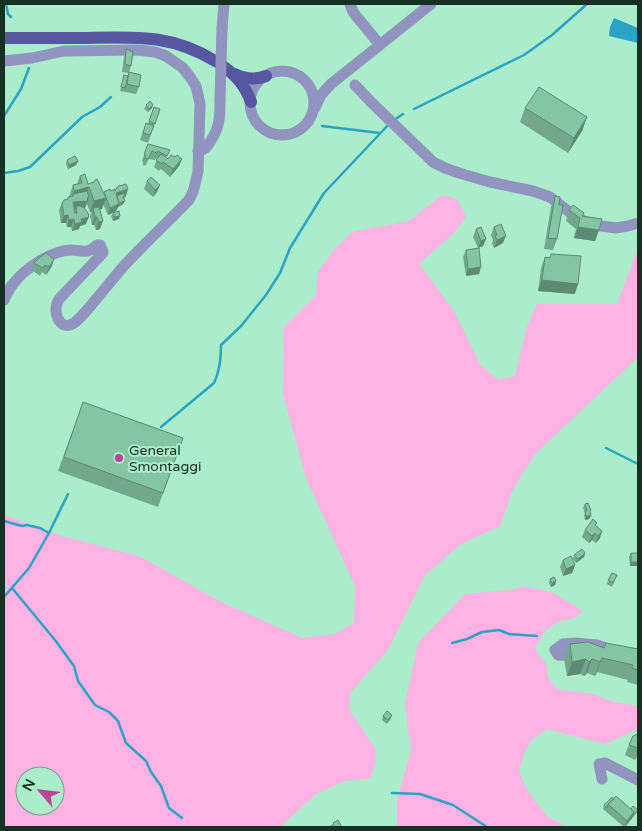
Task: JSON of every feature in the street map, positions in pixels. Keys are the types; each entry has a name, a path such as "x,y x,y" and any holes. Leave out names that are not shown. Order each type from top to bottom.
{"main road":[{"path":"4,38 137,37 167,41 196,50 238,75 248,78 266,76"},
{"path":"229,70 245,86 251,102"}],"street":[{"path":"198,151 204,150 207,147 218,128 224,4"},
{"path":"350,4 353,12 380,45"},
{"path":"313,112 312,91 297,75 287,72 276,72 266,76 258,83 252,93 252,114 264,130 273,134 283,135 302,129 308,121 313,112 321,95 332,84 431,4"},
{"path":"4,61 32,58 64,51 147,50 166,56 183,68 196,86 200,104 198,172 189,200 124,267 81,317 72,324 64,324 58,320 56,304 102,254 100,245 97,245 92,250 83,252 70,250 54,254 39,261 20,275 12,284 4,300"},
{"path":"307,84 323,88 332,84"},
{"path":"355,85 433,162 445,168 490,182 533,191 550,197 577,218 594,224 616,228 638,222"},
{"path":"638,656 613,651 597,644 563,644 555,650 558,655 565,656 574,653 610,657 638,664"},
{"path":"602,779 599,764 605,763 638,776"}],"shaded area":[{"path":"442,195 457,199 466,217 453,234 419,264 454,311 480,364 498,380 515,376 527,327 537,304 617,304 638,248 638,357 535,454 512,491 500,526 461,544 425,575 388,650 350,693 349,709 375,748 376,759 371,778 345,781 316,794 280,827 4,827 4,515 61,536 139,556 221,602 302,638 335,634 354,623 355,586 306,478 283,394 284,327 316,295 318,272 333,251 352,232 409,221"},
{"path":"526,587 552,592 583,611 574,618 557,622 544,632 535,649 546,664 548,678 557,689 594,694 613,702 638,706 638,729 605,744 547,729 530,742 519,772 527,790 548,817 567,827 397,827 397,800 411,751 405,704 418,643 465,594"}],"water":[{"path":"614,18 638,28 638,43 609,36"}],"building":[{"path":"126,49 133,52 131,66 125,64"},
{"path":"129,72 141,75 139,87 127,84"},
{"path":"124,75 128,76 125,88 121,87"},
{"path":"539,87 587,117 574,138 525,108"},
{"path":"150,101 153,105 149,109 146,105"},
{"path":"154,107 160,109 155,124 149,121"},
{"path":"146,123 154,126 150,135 143,133"},
{"path":"148,144 170,150 167,156 158,151 157,153 152,151 148,159 145,158 146,155 144,154"},
{"path":"161,154 168,159 171,155 175,157 177,155 182,159 173,169 163,162 162,164 156,160"},
{"path":"75,156 78,161 69,165 67,160"},
{"path":"85,174 88,184 97,179 106,198 94,201 89,187 74,191 73,185 82,183 80,176"},
{"path":"151,177 160,185 155,190 147,181"},
{"path":"126,184 128,189 116,193 119,204 110,208 104,192 110,189 111,191 115,189 115,191 118,186"},
{"path":"87,191 88,201 73,202 75,213 77,213 76,206 80,206 84,208 89,217 81,219 82,222 75,224 74,219 69,220 68,215 64,216 62,203 68,197 73,196 73,194"},
{"path":"124,193 125,201 119,203 117,196"},
{"path":"555,196 560,197 559,205 563,205 557,239 548,238"},
{"path":"573,205 584,213 582,216 602,219 599,230 578,227 580,218 569,210"},
{"path":"99,207 103,221 98,222 93,208"},
{"path":"119,211 120,216 114,217 113,213"},
{"path":"501,224 506,236 497,240 494,227"},
{"path":"481,227 486,239 481,241 476,229"},
{"path":"479,248 481,267 468,269 466,250"},
{"path":"46,253 54,259 49,267 45,265 43,268 34,263 40,257"},
{"path":"551,254 581,256 578,284 542,280 545,257 550,258"},
{"name":"General Smontaggi","path":"83,402 183,438 163,493 64,457"},
{"path":"588,503 591,516 586,516 585,504"},
{"path":"593,519 597,523 595,525 602,531 598,536 595,533 592,536 585,530"},
{"path":"582,549 585,553 578,559 574,555"},
{"path":"631,553 638,553 638,562 631,562"},
{"path":"571,556 575,565 566,569 563,560"},
{"path":"612,573 617,575 613,583 608,580"},
{"path":"554,577 556,581 552,583 550,579"},
{"path":"588,642 604,648 606,643 638,649 638,670 632,668 633,665 602,658 600,662 592,659 589,662 586,659 572,662 570,644"},
{"path":"387,711 392,715 388,720 383,716"},
{"path":"638,734 638,748 629,745 633,736"},
{"path":"616,796 634,812 627,821 608,804"},
{"path":"612,797 614,799 608,804 607,808 604,805"},
{"path":"633,806 638,810 633,816 634,812 631,809"},
{"path":"338,820 342,827 329,827 333,823"}],"waterway":[{"path":"6,4 8,14 11,17"},
{"path":"414,109 524,55 552,35 587,4"},
{"path":"4,116 21,89 29,68"},
{"path":"4,173 30,167 82,117 100,107 111,97"},
{"path":"394,120 403,114"},
{"path":"161,427 214,383 220,365 221,345 241,326 266,295 280,273 290,248 324,193 390,123"},
{"path":"322,126 380,133"},
{"path":"606,448 638,464"},
{"path":"4,597 29,568 68,494"},
{"path":"4,521 40,528 49,533"},
{"path":"12,588 74,666 78,681 95,705 109,712 118,721 126,743 146,761 161,786 169,808 182,818"},
{"path":"452,643 482,632 499,630 509,634 537,636"},
{"path":"392,793 420,794 453,805 487,827"}],"place":[{"name":"General Smontaggi","path":"119,458"}]}
